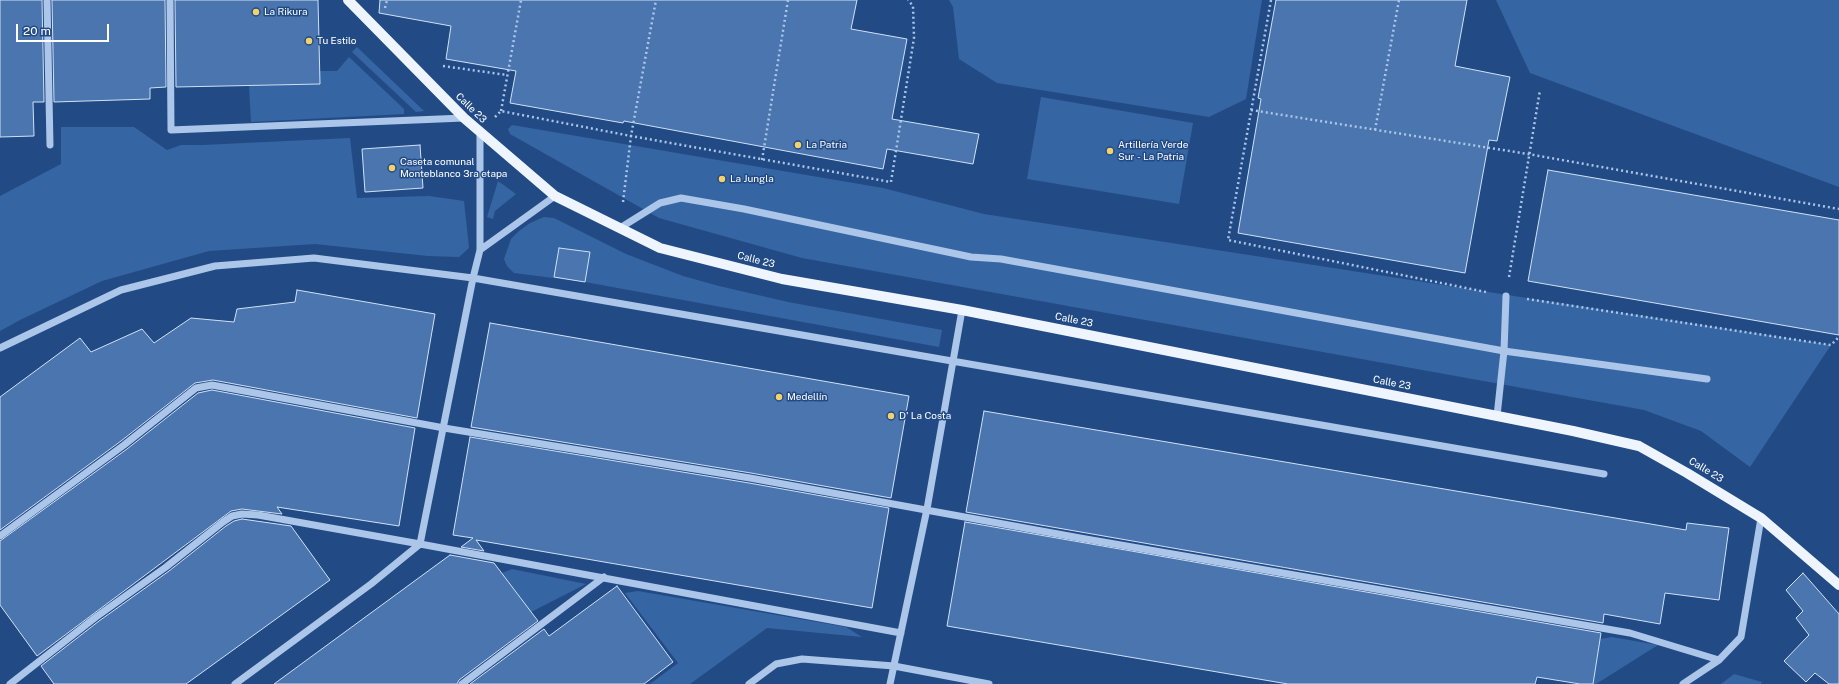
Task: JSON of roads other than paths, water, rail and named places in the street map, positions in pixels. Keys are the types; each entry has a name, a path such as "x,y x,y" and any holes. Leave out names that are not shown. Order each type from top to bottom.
{"main road":[{"name":"Calle 23","path":"348,0 405,61 464,118 555,196 660,248 782,279 962,310 1497,416 1639,446 1761,518 1839,586"}],"street":[{"path":"47,0 50,145"},
{"path":"170,0 171,130 464,118"},
{"path":"235,684 364,588 420,544 473,278 480,250 480,133"},
{"path":"480,250 555,196"},
{"path":"620,228 660,203 681,198 744,209 971,257 1001,259 1504,351 1708,379"},
{"path":"0,348 121,290 215,266 314,258 473,278 1604,474"},
{"path":"1497,416 1504,351 1506,296"},
{"path":"890,684 927,509 962,310"},
{"path":"0,536 124,445 196,388 212,386 444,428 750,478 1095,540 1630,632 1719,660"},
{"path":"10,684 232,516 242,514 420,544 901,632"},
{"path":"1683,684 1719,660 1741,637 1761,518"},
{"path":"462,684 604,577"},
{"path":"749,684 776,664 802,659 894,666 989,684"}],"place":[{"name":"La Rikura","path":"256,12"},
{"name":"Tu Estilo","path":"309,41"},
{"name":"La Patria","path":"798,145"},
{"name":"Artillería Verde Sur - La Patria","path":"1110,151"},
{"name":"Caseta comunal Monteblanco 3ra etapa","path":"392,168"},
{"name":"La Jungla","path":"722,179"},
{"name":"Medellín","path":"779,397"},
{"name":"D' La Costa","path":"891,416"}]}
